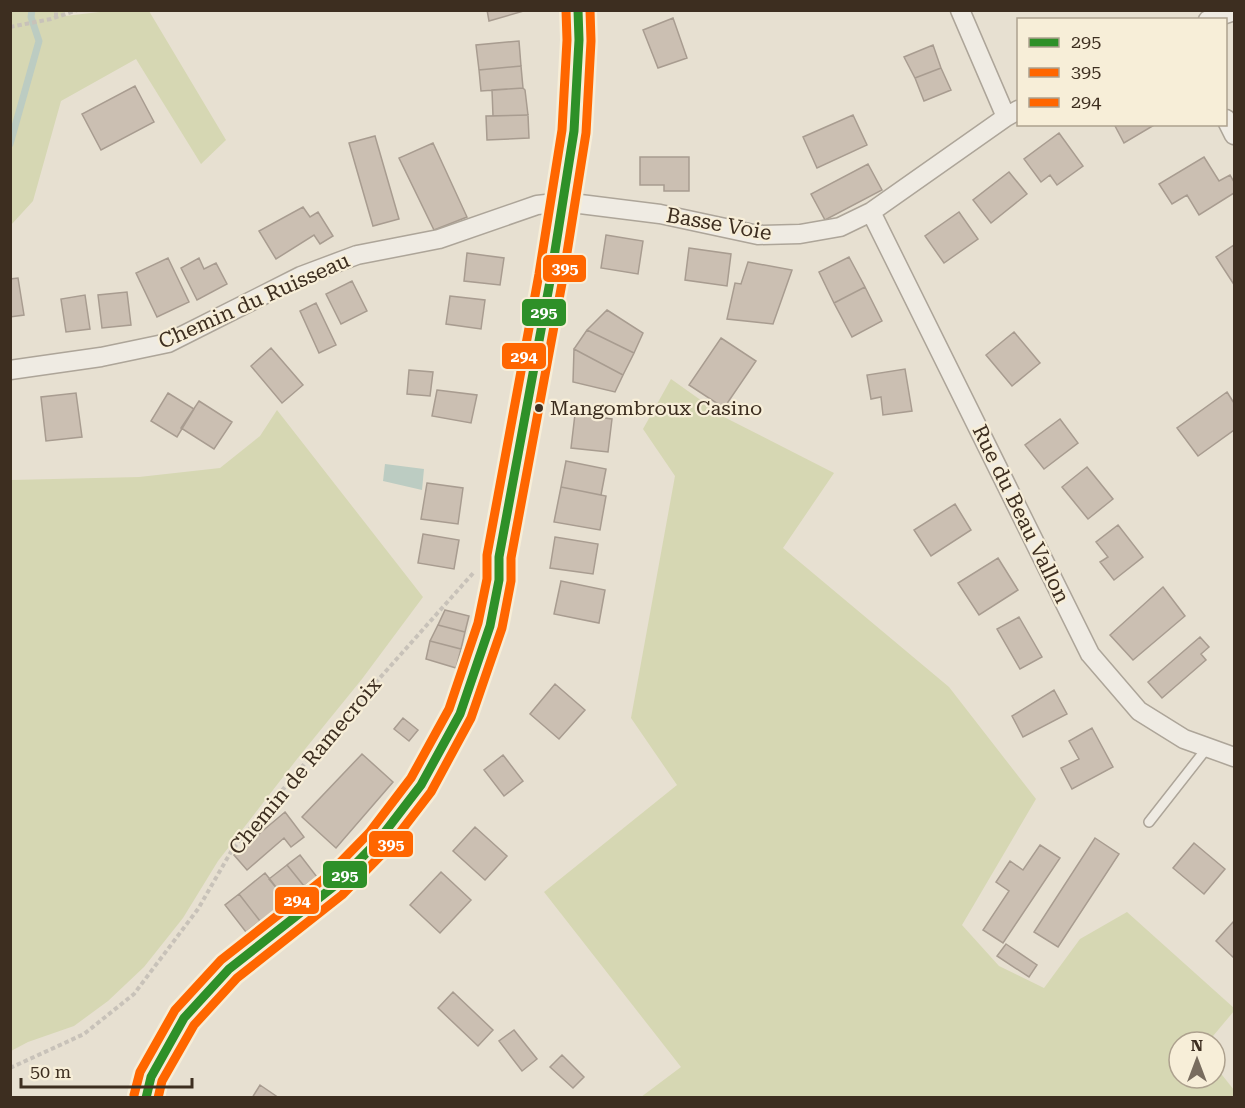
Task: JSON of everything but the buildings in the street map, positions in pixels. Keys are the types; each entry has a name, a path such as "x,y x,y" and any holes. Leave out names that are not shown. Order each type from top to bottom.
{"main road":[{"path":"146,1098 152,1077 184,1018 229,969 333,887 378,841 421,785 460,714 490,626 499,580 499,557 564,202 574,131 579,40 578,10"}],"street":[{"path":"960,10 1012,114"},
{"path":"1214,18 1234,11"},
{"name":"Basse Voie","path":"564,202 660,214 758,235 800,234 840,227 871,212 1012,114"},
{"path":"1227,121 1234,135"},
{"name":"Chemin du Ruisseau","path":"10,370 101,357 168,343 301,276 357,255 439,239 537,206 564,202"},
{"name":"Rue du Beau Vallon","path":"871,212 1090,654 1139,711 1184,739 1234,757"}],"lane":[{"path":"1149,822 1207,748"}],"path":[{"path":"56,10 56,17"},
{"path":"10,27 76,10"},
{"name":"Chemin de Ramecroix","path":"10,1068 84,1034 134,994 198,909 239,841 473,572 499,557"}],"green space":[{"path":"11,10 63,11 65,16 108,11 149,11 226,140 201,164 136,59 61,101 33,201 11,225"},
{"path":"671,379 726,418 834,473 783,548 949,687 1036,799 962,925 999,966 1044,988 1080,939 1127,912 1234,1008 1218,1030 1167,1030 1167,1090 1227,1090 1227,1081 1234,1090 1234,1097 641,1097 681,1067 544,892 677,785 631,718 675,476 643,429"},
{"path":"277,410 423,597 362,679 218,861 183,918 144,967 108,1001 74,1026 28,1042 11,1051 11,480 139,477 220,468 260,436"}],"shaded area":[{"path":"385,464 424,469 422,490 383,481"}],"waterway":[{"path":"10,144 39,41 31,17 32,10"}],"transit line":[{"name":"294","path":"134,1095 140,1072 175,1010 221,960 325,878 369,833 411,778 449,709 478,623 487,579 487,555 539,274 562,130 567,40 566,10"},
{"name":"295","path":"146,1098 151,1077 184,1018 229,969 333,887 378,841 421,785 460,714 490,626 499,580 499,557 551,276 574,131 579,40 578,10"},
{"name":"395","path":"158,1098 162,1081 194,1025 237,978 342,895 388,848 431,792 471,718 502,628 511,581 511,558 563,278 586,133 591,41 590,10"}],"place":[{"name":"Mangombroux Casino","path":"539,408"}]}
